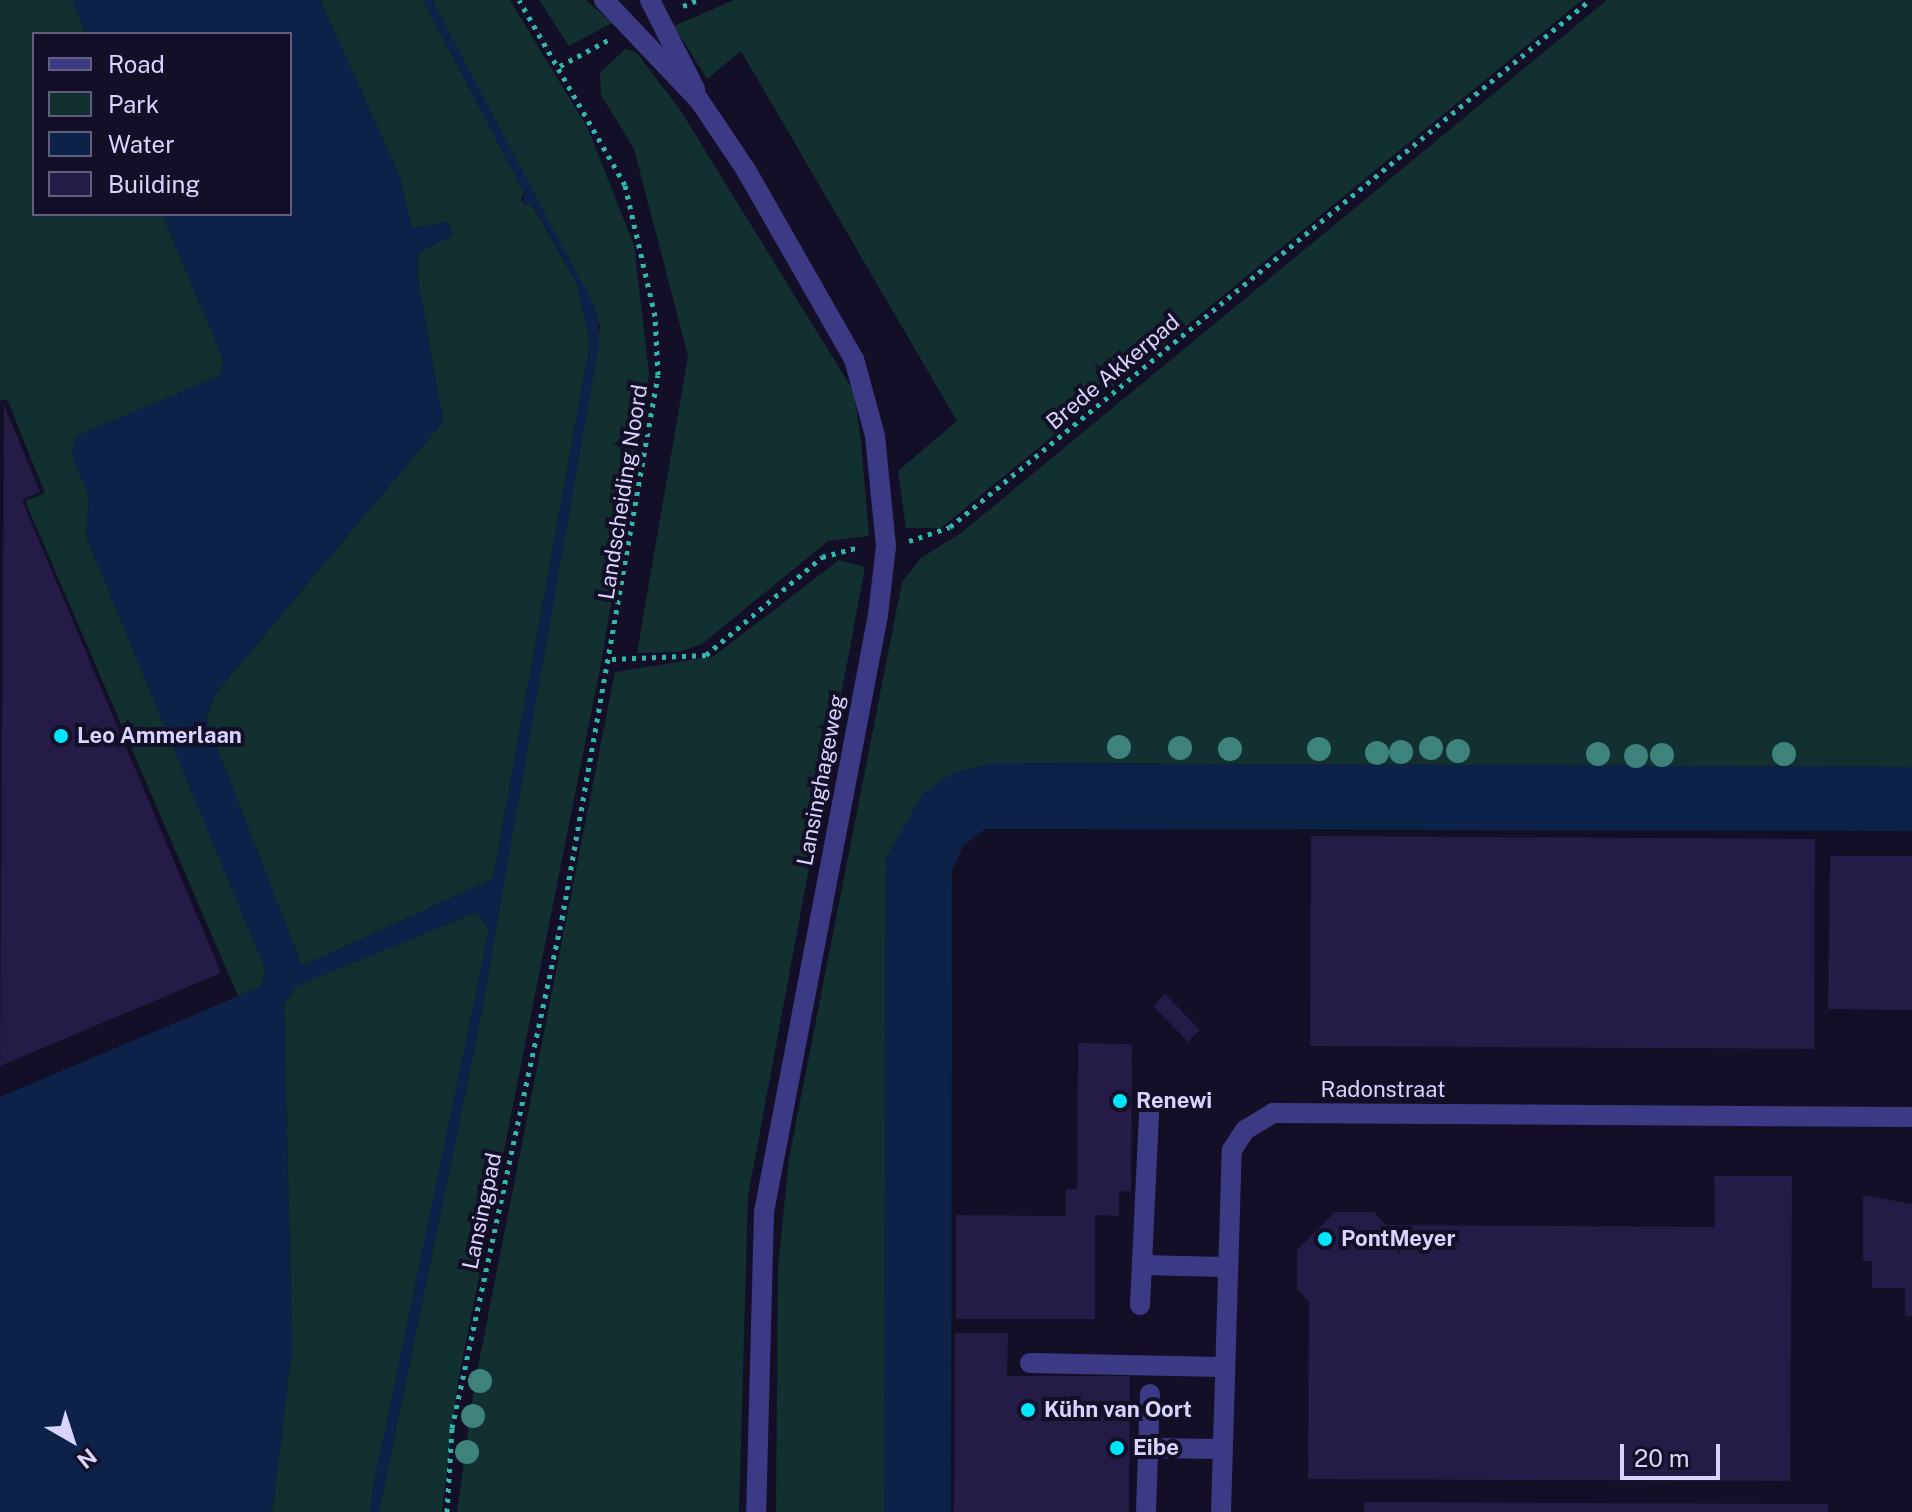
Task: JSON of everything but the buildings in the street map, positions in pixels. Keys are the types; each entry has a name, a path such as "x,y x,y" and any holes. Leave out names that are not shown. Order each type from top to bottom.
{"street":[{"name":"Lansinghageweg","path":"604,0 699,100"},
{"name":"Lansinghageweg","path":"650,0 699,100 854,359 875,436 886,546 764,1212 756,1512"},
{"path":"1140,1305 1149,1112"},
{"name":"Radonstraat","path":"1221,1512 1224,1267 1232,1150 1245,1130 1273,1113 1912,1117"},
{"path":"1142,1265 1224,1267"},
{"path":"1030,1363 1222,1367"},
{"path":"1146,1512 1150,1394"},
{"path":"1149,1448 1221,1449"}],"path":[{"name":"Landscheiding Noord","path":"519,0 625,185 655,316 654,424 562,919"},
{"name":"Brede Akkerpad","path":"612,659 706,655 822,557 839,547 886,546 950,527 1590,0"},
{"name":"Lansingpad","path":"447,1512 452,1428 562,919"}],"green space":[{"path":"0,0 72,0 85,32 32,32 32,216 163,216 224,361 219,376 77,436 72,452 89,497 86,536 265,968 262,986 238,996 25,501 45,493 7,399 0,401"},
{"path":"320,0 423,0 524,192 521,201 533,206 577,284 590,343 493,879 302,966 206,720 215,694 443,422 417,275 419,252 452,236 448,222 412,229 400,177"},
{"path":"432,0 510,0 588,129 634,245 649,373 603,653 458,1382 442,1512 379,1512 479,1026 600,326"},
{"path":"539,0 586,0 612,23 569,46"},
{"path":"734,0 1582,0 941,528 906,528 898,471 957,421 741,51 707,79 674,26"},
{"path":"1607,0 1912,0 1912,767 992,763 951,774 886,858 884,1512 776,1512 778,1268 789,1158 902,582 921,558 961,533"},
{"path":"625,49 636,52 679,108 854,392 861,441 869,536 828,541 702,644 679,652 637,653 688,356 634,149 601,95 600,73"},
{"path":"839,560 865,567 748,1196 739,1512 457,1512 474,1387 615,672 714,656"},
{"path":"477,912 489,930 370,1512 272,1512 292,1349 284,1005 296,986"}],"water":[{"path":"72,0 320,0 400,177 412,228 448,222 452,236 419,252 417,275 443,422 215,694 206,719 302,966 493,879 590,343 577,284 534,206 523,205 524,192 423,0 432,0 597,311 599,344 479,1026 379,1512 370,1512 372,1491 489,930 477,912 296,986 284,1005 292,1349 272,1512 0,1512 0,1097 262,986 265,969 86,536 89,497 71,452 76,436 219,376 224,361 163,216 292,216 292,32 85,32"},
{"path":"991,763 1912,767 1912,831 985,829 963,846 952,871 951,1512 884,1512 886,858 922,794 951,774"}],"place":[{"name":"Leo Ammerlaan","path":"61,736"},
{"name":"Renewi","path":"1120,1101"},
{"name":"PontMeyer","path":"1325,1239"},
{"name":"Kühn van Oort","path":"1028,1410"},
{"name":"Eibe","path":"1117,1448"}]}
